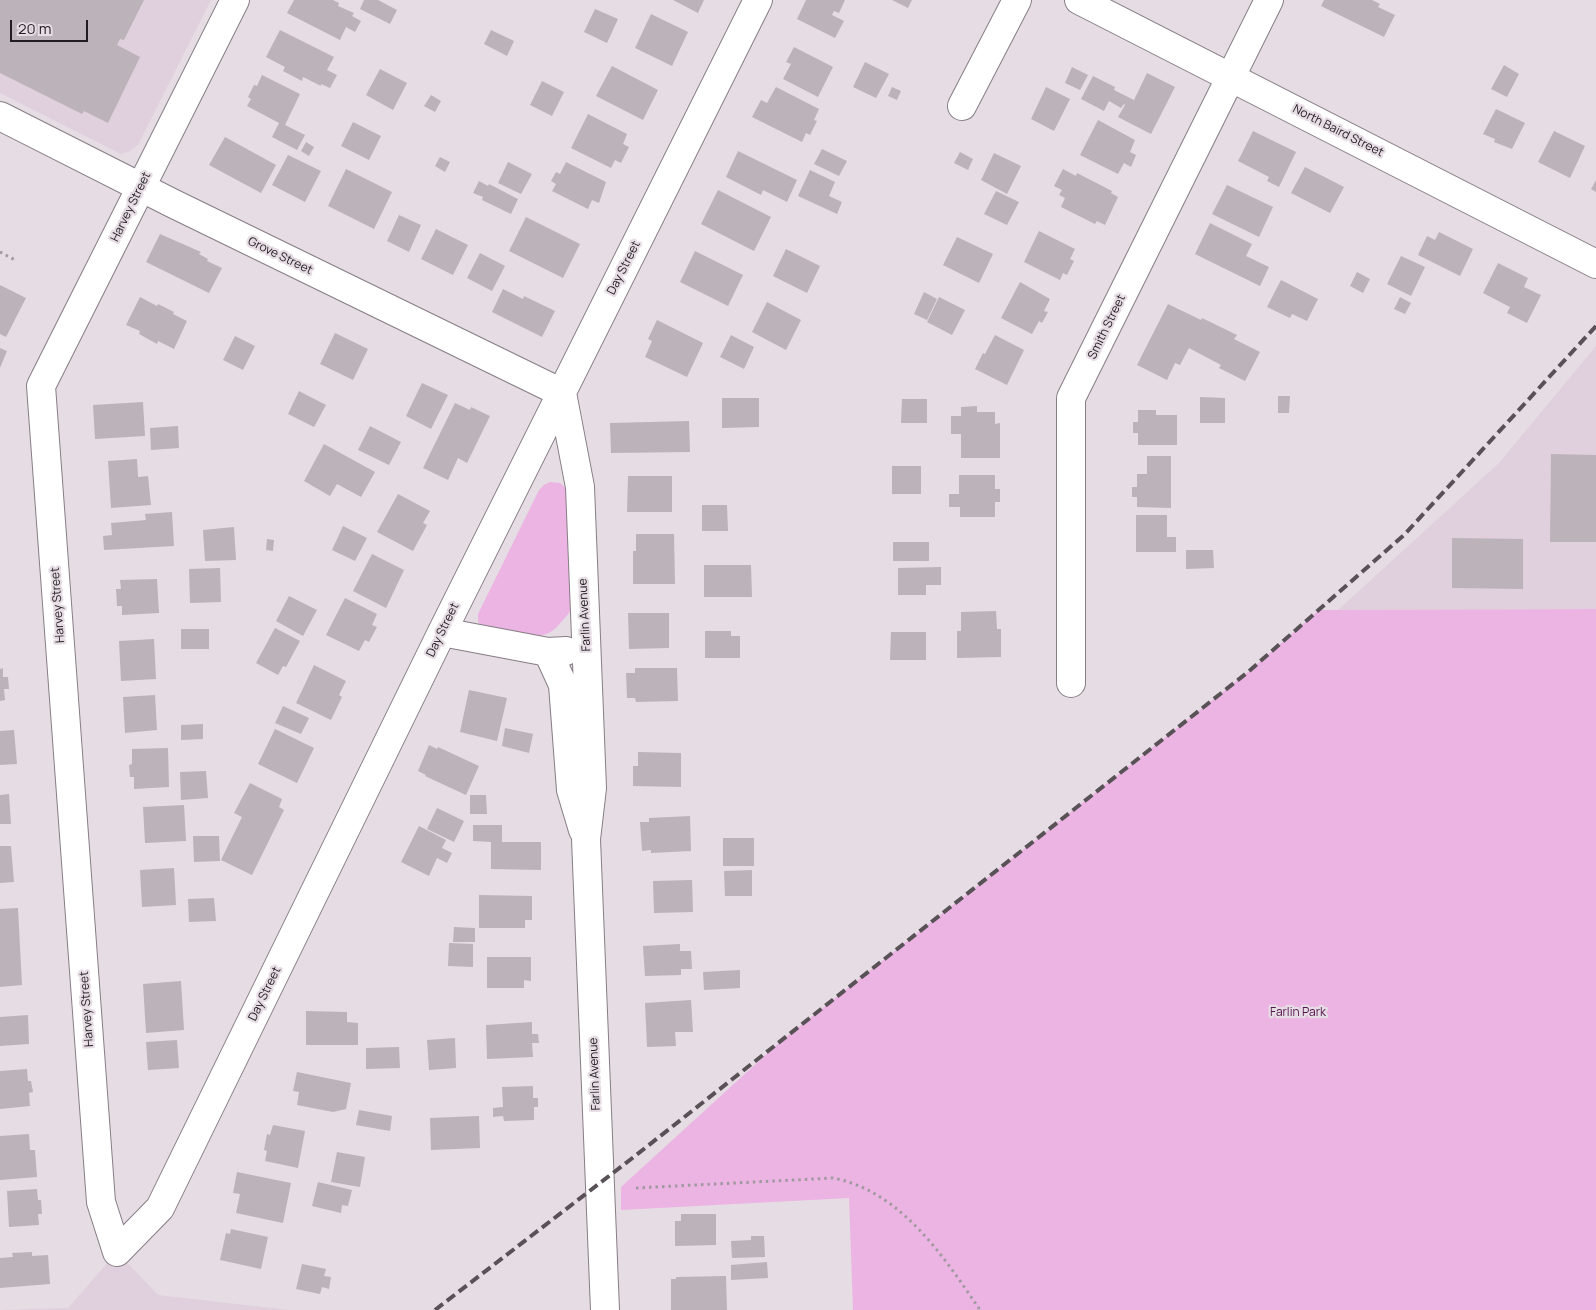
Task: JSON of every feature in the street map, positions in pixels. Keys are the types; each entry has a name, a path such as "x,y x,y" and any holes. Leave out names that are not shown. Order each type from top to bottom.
{"street":[{"name":"Harvey Street","path":"117,1252 101,1202 42,386 235,0"},
{"name":"Day Street","path":"117,1252 160,1208 442,632 758,0"},
{"path":"962,106 1017,0"},
{"name":"North Baird Street","path":"1079,0 1596,264"},
{"name":"Smith Street","path":"1071,683 1071,398 1270,0"},
{"name":"Grove Street","path":"0,116 140,187 562,393"},
{"name":"Farlin Avenue","path":"562,393 580,487 592,788 586,839 605,1310"},
{"path":"442,632 548,652 587,650"},
{"name":"Farlin Avenue","path":"548,652 563,684 570,790 586,839"}],"path":[{"path":"0,252 17,261"},
{"path":"636,1188 833,1178 850,1181 877,1195 913,1224 939,1253 980,1310"}],"shaded area":[{"path":"0,0 211,0 138,145 130,151 121,154 0,93"},
{"path":"1596,346 1596,609 1338,610 1499,463"},
{"path":"117,1252 158,1295 289,1310 0,1310 68,1308"}],"green space":[{"path":"550,482 560,483 569,491 573,605 569,613 556,628 549,633 533,638 481,628 478,614 539,490"},
{"name":"Farlin Park","path":"1596,609 1596,1310 853,1310 849,1198 621,1210 621,1187 782,1040 1248,672 1319,610"}],"building":[{"path":"0,0 144,0 124,40 120,39 117,45 140,57 108,123 84,111 82,114 0,73"},
{"path":"294,0 333,0 339,3 338,6 354,13 352,16 361,21 355,32 346,27 340,40 287,13"},
{"path":"364,0 378,0 397,10 390,24 360,9"},
{"path":"673,0 704,0 698,13"},
{"path":"806,0 845,0 839,13 834,11 832,15 844,21 835,38 797,19"},
{"path":"892,0 912,0 908,8"},
{"path":"1324,0 1372,0 1380,4 1378,7 1395,15 1384,37 1321,6"},
{"path":"595,9 618,19 607,43 584,32"},
{"path":"651,14 688,32 672,66 635,48"},
{"path":"280,30 334,57 327,70 337,75 330,88 321,84 321,86 303,77 302,81 283,71 285,67 266,57"},
{"path":"491,30 514,41 507,56 484,44"},
{"path":"794,47 833,67 818,97 783,79 791,64 786,62"},
{"path":"865,62 889,74 876,98 853,87"},
{"path":"1504,65 1519,74 1507,97 1491,89"},
{"path":"612,66 658,90 643,120 596,96"},
{"path":"1072,67 1088,75 1080,90 1065,83"},
{"path":"380,69 407,83 393,110 366,95"},
{"path":"1147,73 1175,87 1151,134 1118,117 1124,104 1121,108 1109,101 1104,111 1081,99 1093,76 1115,87 1114,90 1134,100"},
{"path":"262,75 300,94 285,125 305,135 297,150 272,137 279,123 247,106 251,99 248,97 254,85 257,86"},
{"path":"542,81 564,92 552,116 530,105"},
{"path":"776,87 819,109 814,120 817,121 810,135 806,133 802,142 752,117 761,100 767,103"},
{"path":"892,87 901,91 897,100 888,96"},
{"path":"1046,87 1070,99 1054,131 1031,119"},
{"path":"431,95 441,101 435,112 424,106"},
{"path":"1496,109 1525,123 1512,149 1494,142 1495,139 1483,134"},
{"path":"588,114 627,134 623,144 629,147 621,163 615,160 611,168 571,148"},
{"path":"1098,120 1135,140 1130,152 1136,155 1131,167 1124,163 1118,174 1080,155"},
{"path":"353,122 381,136 369,160 341,146"},
{"path":"1253,131 1296,152 1279,187 1267,181 1269,177 1238,161"},
{"path":"1554,131 1585,146 1570,178 1538,162"},
{"path":"225,137 276,165 261,193 209,165"},
{"path":"306,142 314,147 309,156 301,151"},
{"path":"822,149 847,161 839,176 814,164"},
{"path":"738,151 797,180 787,202 763,190 761,195 726,177"},
{"path":"960,152 973,159 968,170 954,163"},
{"path":"994,153 1021,166 1007,194 981,180"},
{"path":"288,155 321,171 305,202 272,185"},
{"path":"440,157 450,162 445,172 435,166"},
{"path":"508,162 532,174 521,194 498,183"},
{"path":"566,162 606,182 599,203 592,200 588,209 552,191 556,184 551,181 556,172 560,174"},
{"path":"1305,167 1344,187 1330,213 1291,193"},
{"path":"346,169 392,192 374,229 328,206"},
{"path":"1063,169 1076,176 1077,173 1112,191 1111,193 1118,197 1105,225 1097,221 1095,224 1061,207 1065,198 1059,195 1062,190 1054,186"},
{"path":"810,170 835,182 829,196 842,202 837,214 798,196"},
{"path":"1596,180 1596,192 1591,189"},
{"path":"479,181 518,199 511,214 482,200 483,197 473,193"},
{"path":"1227,185 1273,207 1259,237 1212,214"},
{"path":"718,190 771,217 754,251 701,224"},
{"path":"996,191 1019,202 1007,225 984,214"},
{"path":"399,215 421,225 409,252 387,241"},
{"path":"526,217 580,244 563,278 509,251"},
{"path":"1210,223 1252,244 1246,256 1269,267 1260,286 1195,254"},
{"path":"436,229 468,245 453,275 421,259"},
{"path":"1039,231 1075,249 1070,259 1074,261 1067,275 1063,273 1060,280 1024,262"},
{"path":"1439,232 1473,249 1460,276 1418,255 1427,236 1435,240"},
{"path":"160,234 201,252 199,254 208,259 207,261 222,268 209,293 146,262"},
{"path":"957,237 993,254 979,283 943,265"},
{"path":"786,249 820,266 807,293 773,276"},
{"path":"695,251 743,275 728,306 680,282"},
{"path":"480,253 505,266 492,291 467,278"},
{"path":"1401,256 1425,267 1411,296 1387,284"},
{"path":"1498,263 1528,278 1524,287 1541,295 1527,323 1507,313 1510,307 1483,293"},
{"path":"1357,272 1370,279 1363,293 1350,286"},
{"path":"1281,280 1318,299 1307,321 1292,314 1290,318 1267,307"},
{"path":"1020,282 1050,299 1044,311 1048,312 1042,323 1039,321 1032,334 1001,318"},
{"path":"0,285 26,298 6,337 0,334"},
{"path":"503,289 523,299 524,296 555,311 542,337 492,312"},
{"path":"924,292 937,299 927,320 914,314"},
{"path":"140,297 174,312 173,314 187,321 174,349 158,341 157,344 139,334 140,331 126,325"},
{"path":"939,297 965,310 952,335 927,322"},
{"path":"1400,297 1411,303 1405,314 1394,309"},
{"path":"767,302 801,320 786,350 752,332"},
{"path":"1168,304 1237,335 1234,339 1260,352 1245,381 1219,368 1221,365 1189,348 1180,365 1175,363 1167,380 1137,365"},
{"path":"657,320 703,343 687,377 645,357 652,341 648,339"},
{"path":"335,333 368,349 353,380 320,364"},
{"path":"731,335 754,347 744,369 720,357"},
{"path":"995,335 1024,350 1007,385 975,369"},
{"path":"235,336 255,346 243,370 223,360"},
{"path":"0,348 7,351 0,368"},
{"path":"422,383 448,395 431,429 406,416"},
{"path":"299,391 326,405 314,427 288,414"},
{"path":"1278,396 1290,396 1289,413 1278,413"},
{"path":"1200,397 1225,398 1225,423 1200,423"},
{"path":"722,398 759,398 759,427 722,428"},
{"path":"902,399 927,399 927,423 901,423"},
{"path":"143,402 145,436 95,439 93,405"},
{"path":"455,403 470,410 471,407 490,416 467,463 458,458 448,480 423,468"},
{"path":"977,406 977,412 995,412 995,424 1000,423 1000,458 961,458 961,434 951,434 951,416 961,416 961,407"},
{"path":"1138,410 1156,410 1156,415 1177,415 1177,445 1138,445 1138,433 1133,433 1133,422 1138,422"},
{"path":"689,421 690,452 611,453 610,423"},
{"path":"178,426 179,448 151,450 150,428"},
{"path":"370,426 401,442 389,465 358,450"},
{"path":"324,444 375,472 361,497 337,484 330,496 304,481"},
{"path":"1551,454 1596,455 1596,542 1550,542"},
{"path":"1147,456 1171,456 1171,508 1137,507 1137,497 1132,497 1132,487 1137,487 1137,474 1147,474"},
{"path":"137,459 138,477 148,476 151,505 111,508 108,461"},
{"path":"892,466 921,466 921,494 892,494"},
{"path":"959,475 995,475 995,489 1000,489 1000,502 995,502 995,517 960,517 960,507 949,507 949,494 959,494"},
{"path":"628,476 672,476 672,512 627,512"},
{"path":"398,494 430,511 423,523 427,525 413,551 377,532"},
{"path":"702,505 727,505 728,531 702,531"},
{"path":"172,512 174,546 104,550 103,536 112,535 111,523 146,520 145,514"},
{"path":"1136,515 1167,515 1167,537 1176,537 1176,552 1136,552"},
{"path":"343,526 367,538 355,561 332,550"},
{"path":"234,527 236,560 205,561 203,530"},
{"path":"636,534 674,534 675,584 633,584 633,551 636,551"},
{"path":"1452,538 1523,539 1523,589 1452,588"},
{"path":"267,539 274,540 273,551 266,550"},
{"path":"893,542 929,542 929,561 893,561"},
{"path":"1186,550 1213,550 1214,568 1186,569"},
{"path":"372,554 404,570 386,608 353,591"},
{"path":"704,565 751,565 752,597 704,597"},
{"path":"941,567 941,585 926,585 926,595 898,595 898,568"},
{"path":"220,568 221,602 190,603 189,569"},
{"path":"157,579 159,613 122,615 122,606 117,606 116,589 121,589 120,580"},
{"path":"289,596 317,610 303,636 276,621"},
{"path":"345,598 377,614 372,625 377,627 369,642 365,640 359,651 326,635"},
{"path":"996,611 997,629 1001,629 1001,657 957,658 957,631 961,631 961,612"},
{"path":"628,613 669,613 669,648 629,649"},
{"path":"275,628 300,641 286,667 283,666 278,675 256,663"},
{"path":"181,629 209,629 209,649 181,649"},
{"path":"705,631 731,631 731,636 740,636 740,658 705,658"},
{"path":"891,632 926,632 926,660 890,660"},
{"path":"154,639 156,679 121,681 119,641"},
{"path":"314,665 346,681 339,695 342,697 331,720 296,703"},
{"path":"3,668 3,677 8,677 9,689 4,689 5,700 0,701 0,669"},
{"path":"635,668 677,668 678,701 636,702 635,698 627,698 626,673 635,673"},
{"path":"469,690 507,698 497,741 460,732"},
{"path":"155,695 157,730 125,733 123,697"},
{"path":"283,706 309,718 301,734 275,723"},
{"path":"203,724 203,739 181,740 181,725"},
{"path":"505,728 533,734 529,753 502,746"},
{"path":"275,729 314,748 297,783 258,764"},
{"path":"14,730 17,764 0,765 0,731"},
{"path":"429,745 437,749 438,747 479,766 466,795 418,771"},
{"path":"168,748 169,787 134,789 134,777 130,777 129,765 132,764 132,749"},
{"path":"638,752 681,753 681,787 633,786 633,766 638,766"},
{"path":"206,771 208,798 181,800 180,772"},
{"path":"250,783 282,799 279,807 284,810 252,875 221,860 242,817 234,813"},
{"path":"9,794 11,824 0,824 0,795"},
{"path":"470,795 486,795 487,814 470,814"},
{"path":"184,805 186,841 145,843 143,807"},
{"path":"437,808 464,821 454,842 427,829"},
{"path":"690,816 691,851 651,853 651,850 642,851 640,822 649,822 649,818"},
{"path":"473,825 502,825 502,842 541,842 541,870 491,869 491,842 473,841"},
{"path":"419,826 446,840 442,848 452,853 447,863 437,858 429,876 401,862"},
{"path":"193,836 219,836 220,861 194,862"},
{"path":"723,838 754,838 754,866 723,866"},
{"path":"0,846 11,846 14,882 0,883"},
{"path":"174,868 176,905 142,907 140,870"},
{"path":"752,870 752,896 725,896 724,871"},
{"path":"692,880 693,912 654,913 653,881"},
{"path":"479,895 532,896 532,920 525,920 525,928 479,928"},
{"path":"214,898 216,921 189,922 188,899"},
{"path":"18,908 22,985 0,987 0,909"},
{"path":"454,927 475,928 475,942 453,942"},
{"path":"449,943 473,944 473,967 448,966"},
{"path":"680,944 680,951 691,951 692,969 681,969 681,975 645,976 643,946"},
{"path":"487,957 531,957 531,981 524,980 524,988 487,988"},
{"path":"740,970 740,988 704,990 703,972"},
{"path":"181,981 184,1030 146,1033 143,984"},
{"path":"691,1000 693,1032 675,1032 676,1046 647,1047 645,1003"},
{"path":"306,1011 347,1012 347,1022 358,1023 358,1045 306,1045"},
{"path":"28,1015 29,1044 0,1046 0,1017"},
{"path":"532,1022 532,1034 538,1034 539,1043 532,1043 533,1057 487,1059 486,1025"},
{"path":"455,1038 456,1068 429,1070 427,1040"},
{"path":"177,1040 179,1068 148,1070 146,1042"},
{"path":"399,1047 400,1068 366,1069 366,1048"},
{"path":"27,1069 28,1081 31,1081 33,1092 29,1093 30,1106 0,1109 0,1071"},
{"path":"297,1072 351,1083 346,1109 333,1112 297,1105 299,1092 293,1091"},
{"path":"533,1086 533,1098 538,1098 538,1107 534,1107 534,1120 504,1121 503,1116 493,1117 493,1108 503,1107 502,1087"},
{"path":"359,1110 392,1116 390,1131 356,1125"},
{"path":"479,1116 480,1148 431,1150 430,1118"},
{"path":"273,1125 305,1131 298,1168 265,1161 267,1151 264,1150 267,1134 270,1135"},
{"path":"29,1134 30,1150 35,1150 37,1177 0,1180 0,1136"},
{"path":"337,1152 365,1157 360,1187 331,1182"},
{"path":"237,1172 291,1183 283,1223 236,1213 240,1194 233,1193"},
{"path":"318,1182 352,1190 348,1206 342,1205 341,1213 312,1206"},
{"path":"37,1189 38,1200 41,1200 42,1214 38,1214 39,1225 9,1227 7,1191"},
{"path":"681,1214 716,1214 716,1245 675,1246 675,1221 681,1221"},
{"path":"231,1229 268,1237 261,1269 220,1260 226,1233 230,1234"},
{"path":"751,1236 764,1236 765,1257 732,1258 731,1241 751,1240"},
{"path":"32,1252 32,1256 48,1255 50,1284 0,1288 0,1258 13,1257 12,1253"},
{"path":"767,1262 768,1278 731,1280 731,1265"},
{"path":"302,1264 326,1269 324,1276 331,1277 329,1289 322,1287 320,1294 296,1289"},
{"path":"726,1276 727,1310 671,1310 671,1279 676,1279 676,1277"}],"railway":[{"path":"435,1310 635,1156 1248,672 1404,535 1596,326"}]}
